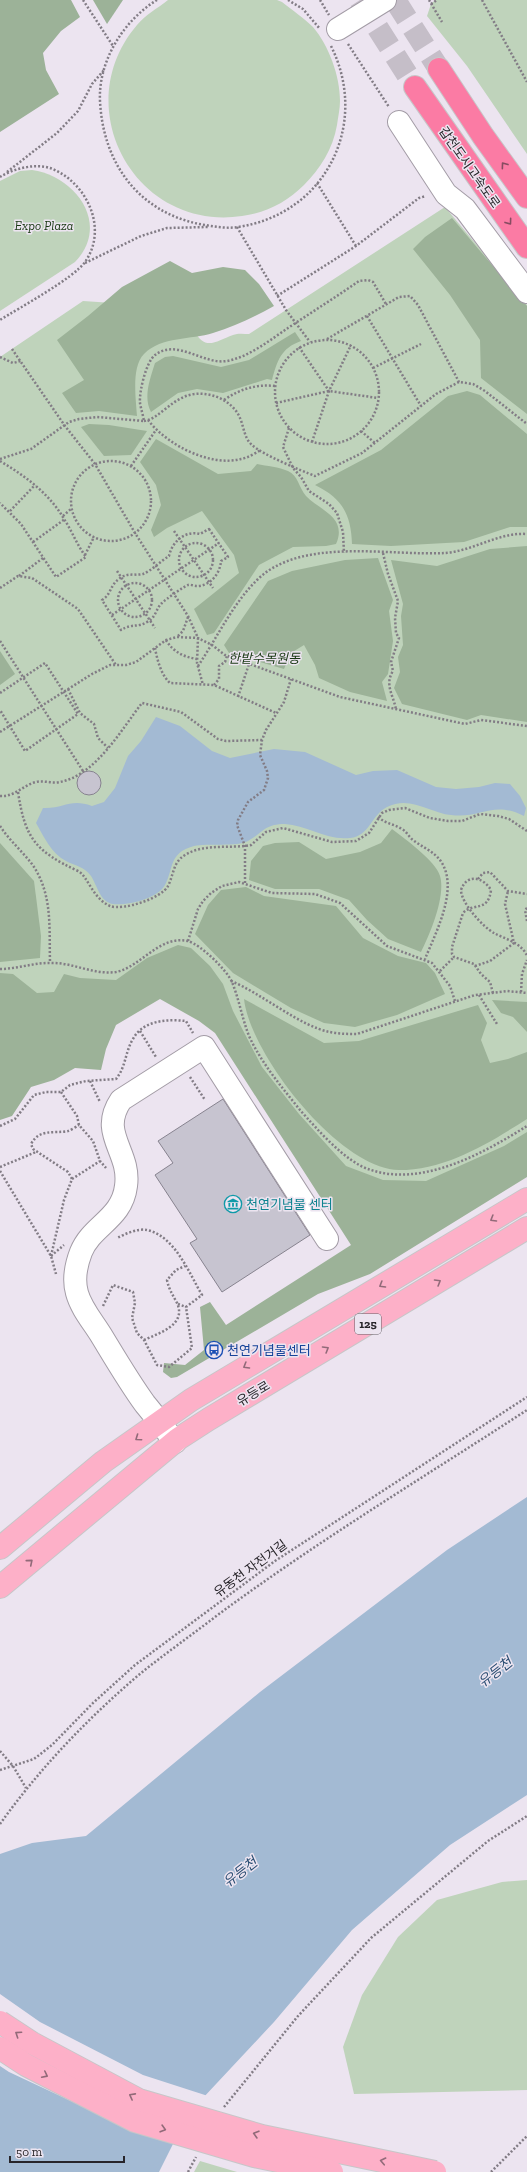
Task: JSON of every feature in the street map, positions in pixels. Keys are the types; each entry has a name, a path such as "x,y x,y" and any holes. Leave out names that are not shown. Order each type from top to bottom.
{"highway":[{"path":"439,69 483,136 527,197"},
{"name":"갑천도시고속도로","path":"415,87 527,247"}],"main road":[{"name":"유등로","path":"0,1547 103,1462 223,1379 527,1199"},
{"name":"유등로","path":"0,1587 175,1442 209,1419 527,1228"},
{"path":"0,2022 32,2043 139,2100 262,2136 435,2172"},
{"path":"0,2048 26,2065 135,2121 254,2156 332,2172"}],"street":[{"path":"330,35 385,0"},
{"path":"399,122 446,194 465,209 527,292"},
{"path":"175,1442 146,1404 85,1310 77,1293 75,1279 76,1264 82,1249 118,1210 126,1191 127,1168 112,1132 111,1120 115,1109 121,1100 204,1046 327,1239"}],"path":[{"path":"83,0 113,46"},
{"path":"157,0 145,7 126,27 113,46 104,70 100,96 101,122 106,144 119,170 133,188 156,207 182,220 215,227"},
{"path":"0,320 65,279 85,262 141,236 167,228 237,227 271,218 300,201 323,177 337,152 346,122 346,93 340,63 330,35 303,9 288,0"},
{"path":"429,0 442,22"},
{"path":"431,4 437,0"},
{"path":"482,0 527,82"},
{"path":"359,61 399,122"},
{"path":"1,176 57,133 78,111 92,84 104,70"},
{"path":"1,176 16,169 48,168 61,174 84,195 93,216 95,238 85,262"},
{"path":"317,183 356,246"},
{"path":"277,296 356,246 420,198 437,192 446,194"},
{"path":"237,227 277,296 310,342"},
{"path":"261,450 242,459 213,460 179,446 156,430 146,420 140,402 144,376 150,360 161,351 175,350 211,361 228,361 257,348 359,281 364,280 373,282 386,304"},
{"path":"327,340 386,304 405,295 413,299 459,382"},
{"path":"367,316 421,406"},
{"path":"327,340 351,346 363,355 373,368 378,382 378,398 372,416 361,431 338,442 312,442 296,434 289,428 281,416 276,403 275,386 280,368 292,353 299,347 310,342 327,340"},
{"path":"373,368 421,344"},
{"path":"312,442 328,392 351,346"},
{"path":"299,347 328,392"},
{"path":"12,349 65,426 95,464 135,533 188,616 198,638 197,659 203,685"},
{"path":"0,357 13,363 21,361"},
{"path":"0,460 31,449 74,420 86,417 146,420 181,397 204,394 224,400 239,416 248,440 261,450 293,468 315,476 362,453 376,444 421,406 450,386 459,382 473,384 485,391 527,424"},
{"path":"224,400 239,390 261,385 275,386"},
{"path":"276,403 328,392 378,398"},
{"path":"289,428 283,447 293,468 301,477 309,491 334,507 342,524 344,553"},
{"path":"131,466 156,430"},
{"path":"361,431 376,444"},
{"path":"0,460 35,485 52,501 65,519 85,555"},
{"path":"113,461 131,466 144,478 149,486 151,499 150,512 146,520 135,533 115,541 94,537 79,525 72,508 74,485 82,473 95,464 113,461"},
{"path":"10,511 35,485"},
{"path":"0,503 10,511 56,576 86,557 85,555 94,537"},
{"path":"63,516 72,508"},
{"path":"33,542 65,519"},
{"path":"209,529 228,557 221,561 217,574 209,582 202,585 188,585 160,604 157,613 150,621 142,625 129,625 121,630 102,600 109,596 114,583 121,577 131,573 142,574 169,556 174,543 180,538 192,534 200,534 209,529"},
{"path":"174,531 213,588"},
{"path":"198,666 246,593 257,579 273,567 305,555 344,553 447,553 514,533 527,534"},
{"path":"112,615 219,543"},
{"path":"199,544 209,550 212,558 212,566 204,575 191,576 182,568 179,558 185,547 199,544"},
{"path":"383,553 388,574 398,601 395,618 396,633 399,638 391,662 393,671 390,676 389,684 396,710"},
{"path":"0,588 43,558"},
{"path":"116,571 155,628"},
{"path":"18,576 32,578 78,609 116,665"},
{"path":"138,584 149,590 152,601 150,608 145,614 134,617 126,614 121,609 119,596 126,586 138,584"},
{"path":"0,732 104,667 126,665 136,662 155,647 183,632 188,616"},
{"path":"177,636 198,638 212,645 227,656 340,698 465,724 481,720 527,726"},
{"path":"166,640 169,646 181,654 197,659"},
{"path":"0,641 83,771"},
{"path":"155,647 158,662 166,680 170,683 214,685 276,713"},
{"path":"214,685 218,679 219,666 225,662 227,656"},
{"path":"0,692 45,662 79,714 94,724 98,738 108,748"},
{"path":"238,697 249,664"},
{"path":"245,883 246,846 237,825 238,820 244,808 264,790 267,783 267,770 260,755 262,740 266,730 284,702 291,679"},
{"path":"68,689 79,714"},
{"path":"0,796 9,796 35,782 60,782 70,779 83,771 97,761 142,703 181,712 218,739 226,741 262,740"},
{"path":"0,710 25,751 79,714"},
{"path":"18,792 22,816 33,841 43,851 65,866 80,872 100,900 112,907 133,905 156,897 168,887 175,865 185,855 194,851 208,848 246,846 255,842 260,835 266,832 283,828 332,842 356,841 369,832 378,817 388,810 405,808 430,818 448,821 462,821 480,814 489,815 508,819 527,831"},
{"path":"378,817 386,823 403,829 413,840 428,848 440,860 446,872 449,887 445,906 425,959"},
{"path":"0,826 42,878 46,889 49,908 50,962"},
{"path":"527,894 508,891 490,872 483,873 478,879 466,881 461,890 463,900 487,928 526,950 527,956"},
{"path":"454,958 452,954 452,947 460,919 467,909 484,905 490,896 491,890 478,879"},
{"path":"188,942 198,909 211,893 229,884 245,883 272,893 315,894 330,898 340,903 387,946 399,952 425,959 440,972 450,986 455,1001"},
{"path":"508,891 505,904 514,943"},
{"path":"527,908 525,910 527,921"},
{"path":"0,969 17,968 50,962 103,972 116,972 126,968 162,945 175,941 188,942 206,952 231,980 246,987 312,1026 328,1032 343,1034 357,1034 455,1001 479,995 494,993 527,993"},
{"path":"475,966 490,961 514,943"},
{"path":"440,972 454,958"},
{"path":"454,958 470,961 490,982 494,993"},
{"path":"521,992 522,970 527,960"},
{"path":"231,980 249,1034 270,1074 317,1130 335,1146 370,1170 400,1175 428,1172 464,1160 484,1151 527,1126"},
{"path":"479,995 497,1024"},
{"path":"0,1126 15,1119 34,1096 46,1092 61,1092 70,1085 90,1081 116,1079 122,1072 133,1038 150,1024 170,1019 186,1021 194,1034"},
{"path":"140,1031 160,1064"},
{"path":"186,1071 205,1100"},
{"path":"90,1081 98,1100 105,1104"},
{"path":"61,1092 77,1116 79,1125 92,1141 100,1161 108,1171"},
{"path":"72,1179 68,1172 33,1149 31,1144 36,1137 49,1131 68,1131 79,1125"},
{"path":"0,1167 37,1152"},
{"path":"51,1256 64,1200 72,1179 100,1161"},
{"path":"0,1171 51,1256 58,1281"},
{"path":"120,1231 111,1240 126,1234 146,1230 162,1237 172,1245 202,1294 186,1307"},
{"path":"144,1340 174,1326 179,1315 178,1304 169,1291 167,1280 176,1270 185,1266"},
{"path":"100,1312 113,1285 133,1292 135,1303 132,1318 137,1333 144,1340 157,1365 169,1367 192,1348 186,1307"},
{"path":"178,1304 186,1307"},
{"name":"유동천 자전거길","path":"0,1770 34,1759 52,1745 93,1703 136,1665 275,1561 527,1397"},
{"path":"0,1824 26,1788 57,1753 98,1711 160,1658 280,1569 527,1410"},
{"path":"0,1751 13,1766 26,1788"},
{"path":"219,2114 298,2016 371,1938 488,1841 527,1816"},
{"path":"491,2172 527,2136"},
{"path":"188,2172 198,2153"}],"green space":[{"path":"0,0 71,0 80,17 61,31 43,53 46,70 59,94 0,132"},
{"path":"93,0 123,0 107,24"},
{"path":"168,0 277,0 302,17 313,27 329,52 336,72 340,101 335,134 325,158 315,172 291,197 276,206 251,215 204,216 171,204 143,184 123,157 111,126 109,92 117,57 140,21"},
{"path":"435,0 527,0 527,154 467,66 427,16 431,4"},
{"name":"Expo Plaza","path":"32,170 48,174 62,182 74,192 84,204 89,218 90,233 85,248 75,262 0,311 0,181 20,171"},
{"name":"한밭수목원동","path":"445,207 527,305 527,1169 370,1266 171,960 0,1069 0,357 83,301 113,303 194,330 202,341 207,343 216,342 235,334 249,334"},
{"path":"452,218 527,306 527,414 481,378 480,340 450,295 413,249 425,237"},
{"path":"170,261 192,273 223,267 245,270 259,284 274,306 252,318 213,333 168,341 151,348 144,354 137,367 135,392 137,416 99,411 76,413 62,393 84,380 57,340 122,287"},
{"path":"295,332 301,341 284,351 278,361 272,380 267,379 223,393 197,389 178,393 151,412 147,394 149,382 155,363 165,357 173,356 221,367 249,360"},
{"path":"467,391 480,395 527,434 527,527 510,527 464,542 391,546 352,544 350,524 343,508 332,495 315,485 381,450 448,396"},
{"path":"89,424 109,425 147,431 131,455 104,456 81,427"},
{"path":"156,439 218,474 251,471 257,464 281,468 288,471 294,475 306,496 330,515 335,521 338,527 339,535 336,544 326,546 293,547 259,565 214,633 207,635 194,609 239,573 234,555 202,511 167,528 154,537 151,530 161,505 156,485 140,462"},
{"path":"527,546 527,722 481,715 467,720 402,704 394,688 400,672 398,657 403,645 401,616 403,604 391,560 437,566 490,549"},
{"path":"378,558 393,600 389,611 393,641 388,674 382,682 387,701 350,692 319,678 315,665 304,645 291,653 284,669 229,653 224,645 268,581 292,571 345,560"},
{"path":"0,651 15,674 0,685"},
{"path":"392,829 426,857 433,864 440,876 441,894 439,904 433,925 421,952 388,939 367,920 349,900 319,889 275,889 249,880 251,861 263,846 275,843 299,842 326,859 360,852 381,843"},
{"path":"0,843 34,881 41,936 40,958 0,962"},
{"path":"246,887 264,896 336,906 363,938 398,956 426,963 435,973 445,994 397,1015 355,1027 324,1023 291,1008 233,973 195,934 208,905 221,890"},
{"path":"178,945 191,948 210,966 223,984 233,1011 262,1067 299,1114 346,1166 383,1180 426,1181 504,1146 527,1132 527,1177 370,1274 318,1294 177,1377 171,1378 163,1372 164,1363 185,1365 204,1350 200,1307 210,1302 226,1325 351,1245 215,1033 199,1021 160,999 116,1025 106,1049 101,1070 75,1068 54,1080 31,1087 12,1116 0,1120 0,973 13,974 37,993 54,992 64,974 80,978 116,980 147,958"},
{"path":"244,999 324,1043 359,1041 478,1005 487,1023 481,1040 490,1063 508,1059 527,1052 527,1119 482,1146 450,1160 416,1169 399,1170 375,1165 350,1151 325,1130 301,1105 280,1077 262,1049 250,1022"},
{"path":"492,1000 527,1002 527,1032 513,1017 501,1013"},
{"path":"527,1880 527,2090 354,2094 343,2047 362,1995 398,1937 437,1900 502,1882"},
{"path":"200,2161 237,2172 194,2172"}],"water":[{"path":"156,717 180,726 212,751 230,758 274,749 305,752 356,775 373,771 397,770 436,787 456,789 479,787 495,783 510,784 520,796 526,808 524,816 504,810 487,811 461,816 451,815 404,803 387,807 377,815 362,833 350,838 333,837 293,825 278,824 268,827 243,843 200,845 186,849 176,857 168,879 161,890 149,898 133,903 109,903 99,893 91,876 85,870 66,861 56,854 48,844 36,823 43,808 56,807 72,803 92,806 104,802 115,788 128,756 141,741"},
{"name":"유등천","path":"527,1497 527,1795 450,1845 352,1930 274,2022 188,2114 159,2172 0,2172 0,1854 32,1843 86,1836 260,1692 447,1550"}],"pier":[{"path":"0,1994 40,2022 143,2075 208,2096 190,2115 118,2123 9,2072 0,2066"}],"building":[{"path":"89,771 94,772 100,778 100,788 94,794 89,795 84,794 78,788 77,783 78,778 84,772"},
{"name":"천연기념물 센터","path":"223,1099 310,1235 222,1292 190,1243 197,1239 155,1175 173,1163 158,1141"}],"tunnel":[{"path":"360,0 415,87"},
{"path":"395,0 439,69"}],"place":[{"name":"천연기념물 센터","path":"233,1204"},
{"name":"천연기념물센터","path":"214,1350"}]}
